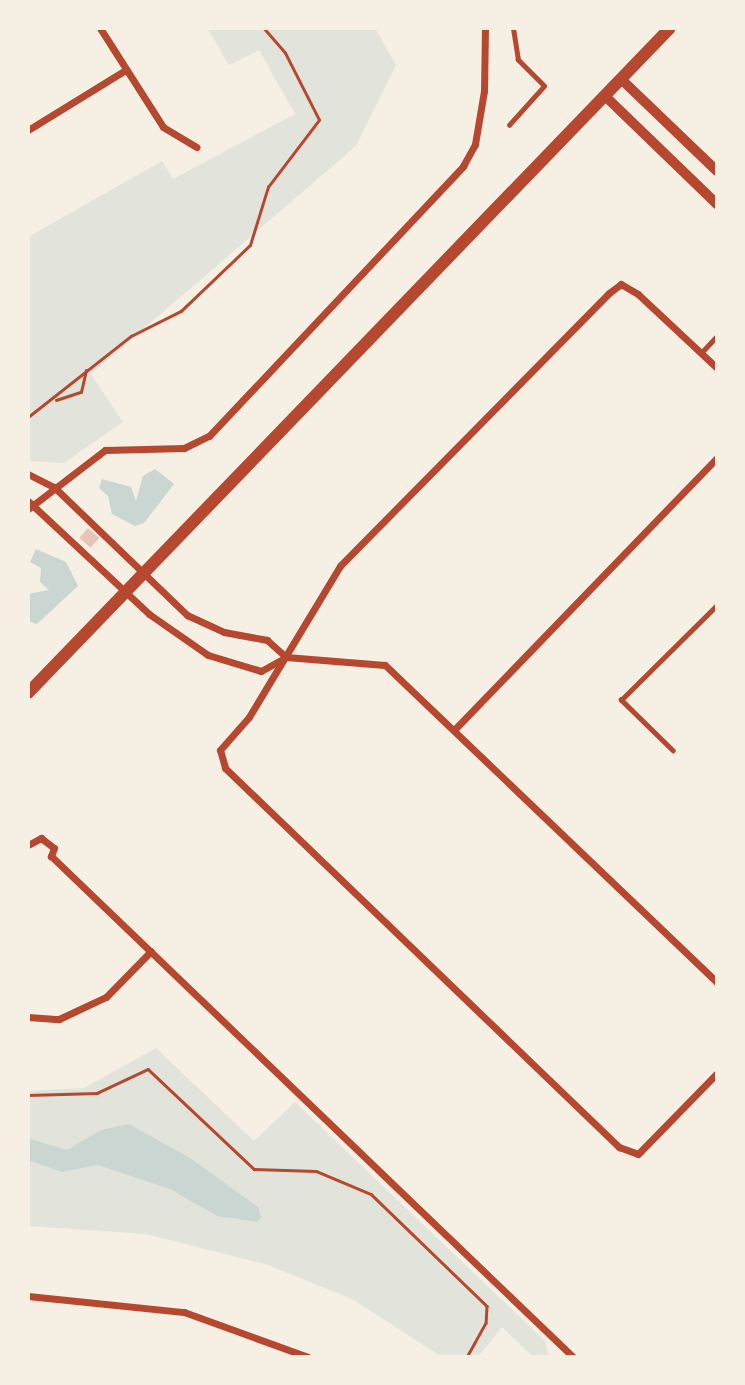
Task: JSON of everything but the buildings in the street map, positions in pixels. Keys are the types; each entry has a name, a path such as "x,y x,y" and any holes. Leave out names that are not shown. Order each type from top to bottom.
{"main road":[{"path":"28,693 670,28"}],"street":[{"path":"100,28 124,71 163,127 196,147"},
{"path":"485,28 475,144 436,195 209,436 184,447 105,450 30,505 125,592 208,655 261,671 286,657 385,665 717,982"},
{"path":"28,130 124,71"},
{"path":"621,79 717,171"},
{"path":"605,96 717,204"},
{"path":"717,368 621,284 341,566 286,657 220,750 225,768 620,1147 638,1154 717,1073"},
{"path":"454,730 717,458"},
{"path":"28,474 54,487 143,574 207,627 267,640 286,657"},
{"path":"28,845 41,838 54,848 51,856 573,1357"},
{"path":"28,1017 59,1019 106,997 150,951"},
{"path":"28,1296 184,1312 307,1357"}],"lane":[{"path":"509,125 544,86 518,60 513,28"},
{"path":"701,353 717,336"},
{"path":"673,751 621,700 717,605"}],"path":[{"path":"28,418 53,401 86,371 218,280 250,245 280,167 319,120 278,40 263,28"},
{"path":"53,401 81,392 86,371"},
{"path":"28,1095 97,1093 148,1069 254,1169 316,1171 371,1194 487,1306 486,1323 467,1357"}],"shaded area":[{"path":"207,28 375,28 396,65 356,146 91,374 123,422 64,463 28,461 28,237 162,161 173,179 295,114 259,50 229,65"},
{"path":"155,469 174,484 144,523 135,526 112,514 108,496 99,488 102,479 131,487 136,501 143,476"},
{"path":"36,549 66,562 78,586 37,624 28,621 28,594 49,590 40,582 41,568 30,562"},
{"path":"156,1048 254,1141 295,1102 545,1341 549,1357 533,1357 502,1327 478,1357 442,1357 352,1299 268,1265 146,1234 28,1226 28,1091 84,1088"},
{"path":"129,1124 190,1158 258,1207 261,1217 257,1222 217,1216 170,1189 98,1165 62,1172 28,1160 28,1138 67,1150 101,1130"}]}
